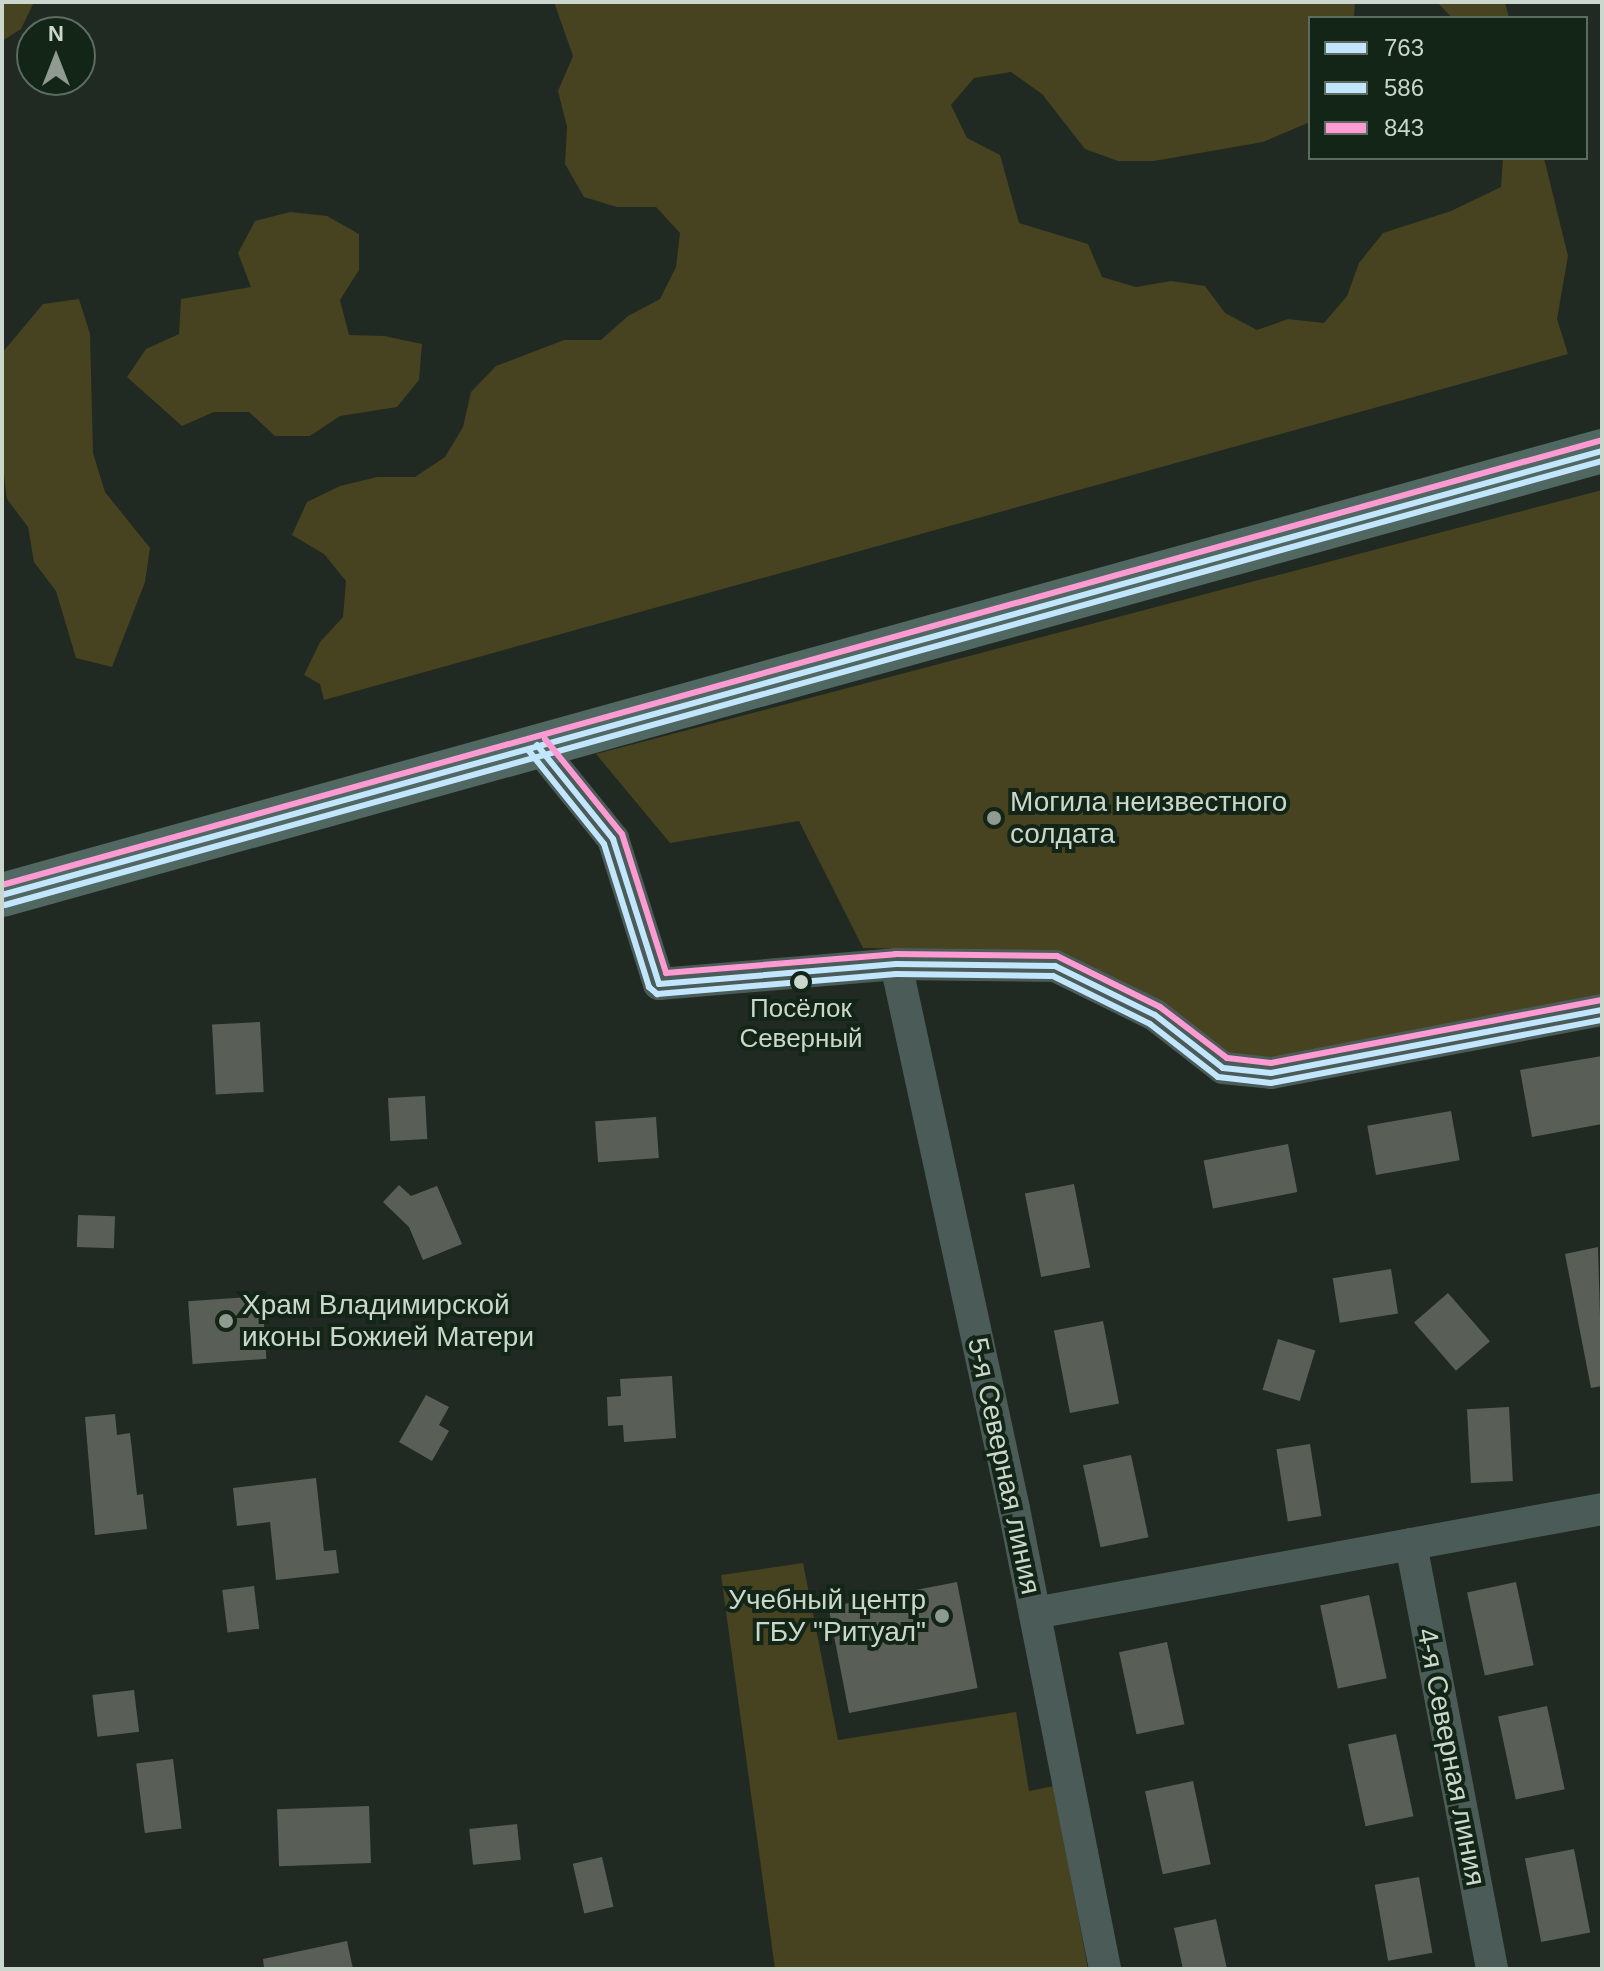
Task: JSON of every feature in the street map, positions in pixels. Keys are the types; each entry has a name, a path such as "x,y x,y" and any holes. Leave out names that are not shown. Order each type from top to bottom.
{"street":[{"path":"2,895 1602,451"},
{"path":"537,745 613,839 659,984 896,964 1055,966 1155,1015 1223,1068 1271,1073 1602,1010"},
{"name":"5-я Северная линия","path":"896,964 1035,1613 1105,1969"},
{"path":"1035,1613 1602,1509"},
{"name":"4-я Северная линия","path":"1411,1544 1492,1969"}],"shaded area":[{"path":"2,2 34,2 27,16 16,16 16,32 2,41"},
{"path":"554,2 1355,2 1354,16 1308,16 1308,123 1263,142 1154,161 1118,161 1085,149 1042,94 1011,72 974,78 951,105 967,138 1000,155 1019,223 1088,244 1102,277 1136,287 1171,281 1205,286 1225,313 1257,330 1288,319 1324,323 1347,296 1359,263 1383,233 1451,211 1501,187 1503,160 1544,160 1568,256 1557,319 1568,354 324,700 320,684 304,675 320,642 343,617 346,581 324,554 292,535 307,502 340,486 377,477 415,477 445,457 463,427 471,392 496,366 564,340 601,340 628,316 660,299 676,267 680,233 656,207 617,207 584,197 565,164 567,127 558,91 573,56"},
{"path":"1437,2 1505,2 1508,16 1450,16"},
{"path":"290,212 327,216 359,234 359,270 340,300 349,335 384,336 422,344 419,380 397,407 340,416 310,436 275,436 249,412 214,412 182,426 127,377 146,349 179,334 181,299 251,287 238,253 255,221"},
{"path":"79,299 90,334 93,453 105,492 150,548 145,582 112,667 76,658 56,591 34,562 28,527 7,499 2,459 2,353 43,304"},
{"path":"1602,490 1602,1001 1279,1063 1225,1054 1055,952 863,948 799,821 670,843 596,754"},
{"path":"803,1563 838,1740 1016,1712 1029,1791 1054,1786 1088,1969 775,1969 721,1575"}],"building":[{"path":"260,1022 264,1092 216,1094 212,1025"},
{"path":"1602,1056 1602,1124 1532,1137 1520,1070"},
{"path":"425,1096 427,1139 390,1141 388,1098"},
{"path":"1451,1111 1460,1160 1376,1175 1367,1126"},
{"path":"656,1117 659,1158 598,1162 595,1121"},
{"path":"1288,1144 1297,1192 1213,1209 1204,1160"},
{"path":"1074,1184 1090,1267 1041,1277 1025,1194"},
{"path":"399,1185 411,1196 437,1186 462,1244 423,1260 409,1227 383,1202"},
{"path":"78,1215 115,1216 114,1248 77,1247"},
{"path":"1598,1247 1602,1386 1591,1388 1565,1254"},
{"path":"1391,1269 1398,1313 1340,1323 1333,1278"},
{"path":"1448,1293 1490,1341 1456,1371 1414,1323"},
{"name":"Храм Владимирской иконы Божией Матери","path":"262,1296 266,1359 193,1364 188,1301"},
{"path":"1103,1321 1119,1403 1070,1413 1054,1331"},
{"path":"1278,1339 1315,1350 1300,1401 1263,1390"},
{"path":"672,1376 676,1438 624,1442 623,1425 608,1426 607,1397 621,1396 620,1379"},
{"path":"426,1395 449,1407 439,1425 449,1431 432,1461 399,1442"},
{"path":"1509,1407 1513,1481 1471,1483 1467,1409"},
{"path":"115,1414 117,1435 130,1433 137,1495 143,1494 147,1529 95,1535 85,1417"},
{"path":"1310,1444 1321,1516 1288,1521 1276,1449"},
{"path":"1131,1455 1148,1537 1101,1547 1083,1465"},
{"path":"316,1478 324,1551 336,1550 339,1573 276,1580 270,1522 237,1526 233,1488"},
{"path":"957,1582 978,1688 849,1713 828,1607"},
{"path":"1516,1582 1534,1665 1485,1676 1467,1592"},
{"path":"254,1586 259,1629 227,1633 222,1590"},
{"path":"1369,1595 1387,1678 1338,1689 1320,1605"},
{"path":"1167,1642 1184,1724 1137,1734 1119,1652"},
{"path":"134,1690 139,1732 97,1737 92,1695"},
{"path":"1547,1706 1565,1789 1516,1800 1498,1716"},
{"path":"1396,1734 1413,1816 1366,1826 1348,1744"},
{"path":"173,1759 182,1828 145,1833 136,1764"},
{"path":"1193,1781 1211,1864 1163,1874 1145,1791"},
{"path":"369,1806 371,1863 279,1866 277,1809"},
{"path":"517,1824 521,1860 473,1865 469,1829"},
{"path":"1574,1849 1590,1932 1541,1942 1525,1859"},
{"path":"602,1857 613,1907 584,1913 573,1864"},
{"path":"1419,1877 1432,1953 1388,1961 1375,1885"},
{"path":"1216,1919 1227,1969 1183,1969 1174,1928"},
{"path":"347,1941 353,1969 264,1969 263,1959"}],"transit line":[{"name":"843","path":"2,885 1599,441"},
{"name":"763","path":"2,895 1602,451"},
{"name":"586","path":"5,905 1602,461"},
{"name":"843","path":"545,739 622,834 666,973 895,954 1057,956 1160,1007 1227,1058 1271,1063 1600,1000"},
{"name":"763","path":"537,745 613,839 659,984 896,964 1055,966 1155,1015 1223,1068 1271,1073 1602,1010"},
{"name":"586","path":"529,751 604,844 649,987 657,994 896,974 1053,976 1150,1024 1218,1077 1271,1083 1602,1020"}],"place":[{"name":"Могила неизвестного солдата","path":"994,818"},
{"name":"Посёлок Северный","path":"801,982"},
{"name":"Храм Владимирской иконы Божией Матери","path":"226,1321"},
{"name":"Учебный центр ГБУ \"Ритуал\"","path":"942,1616"}]}
